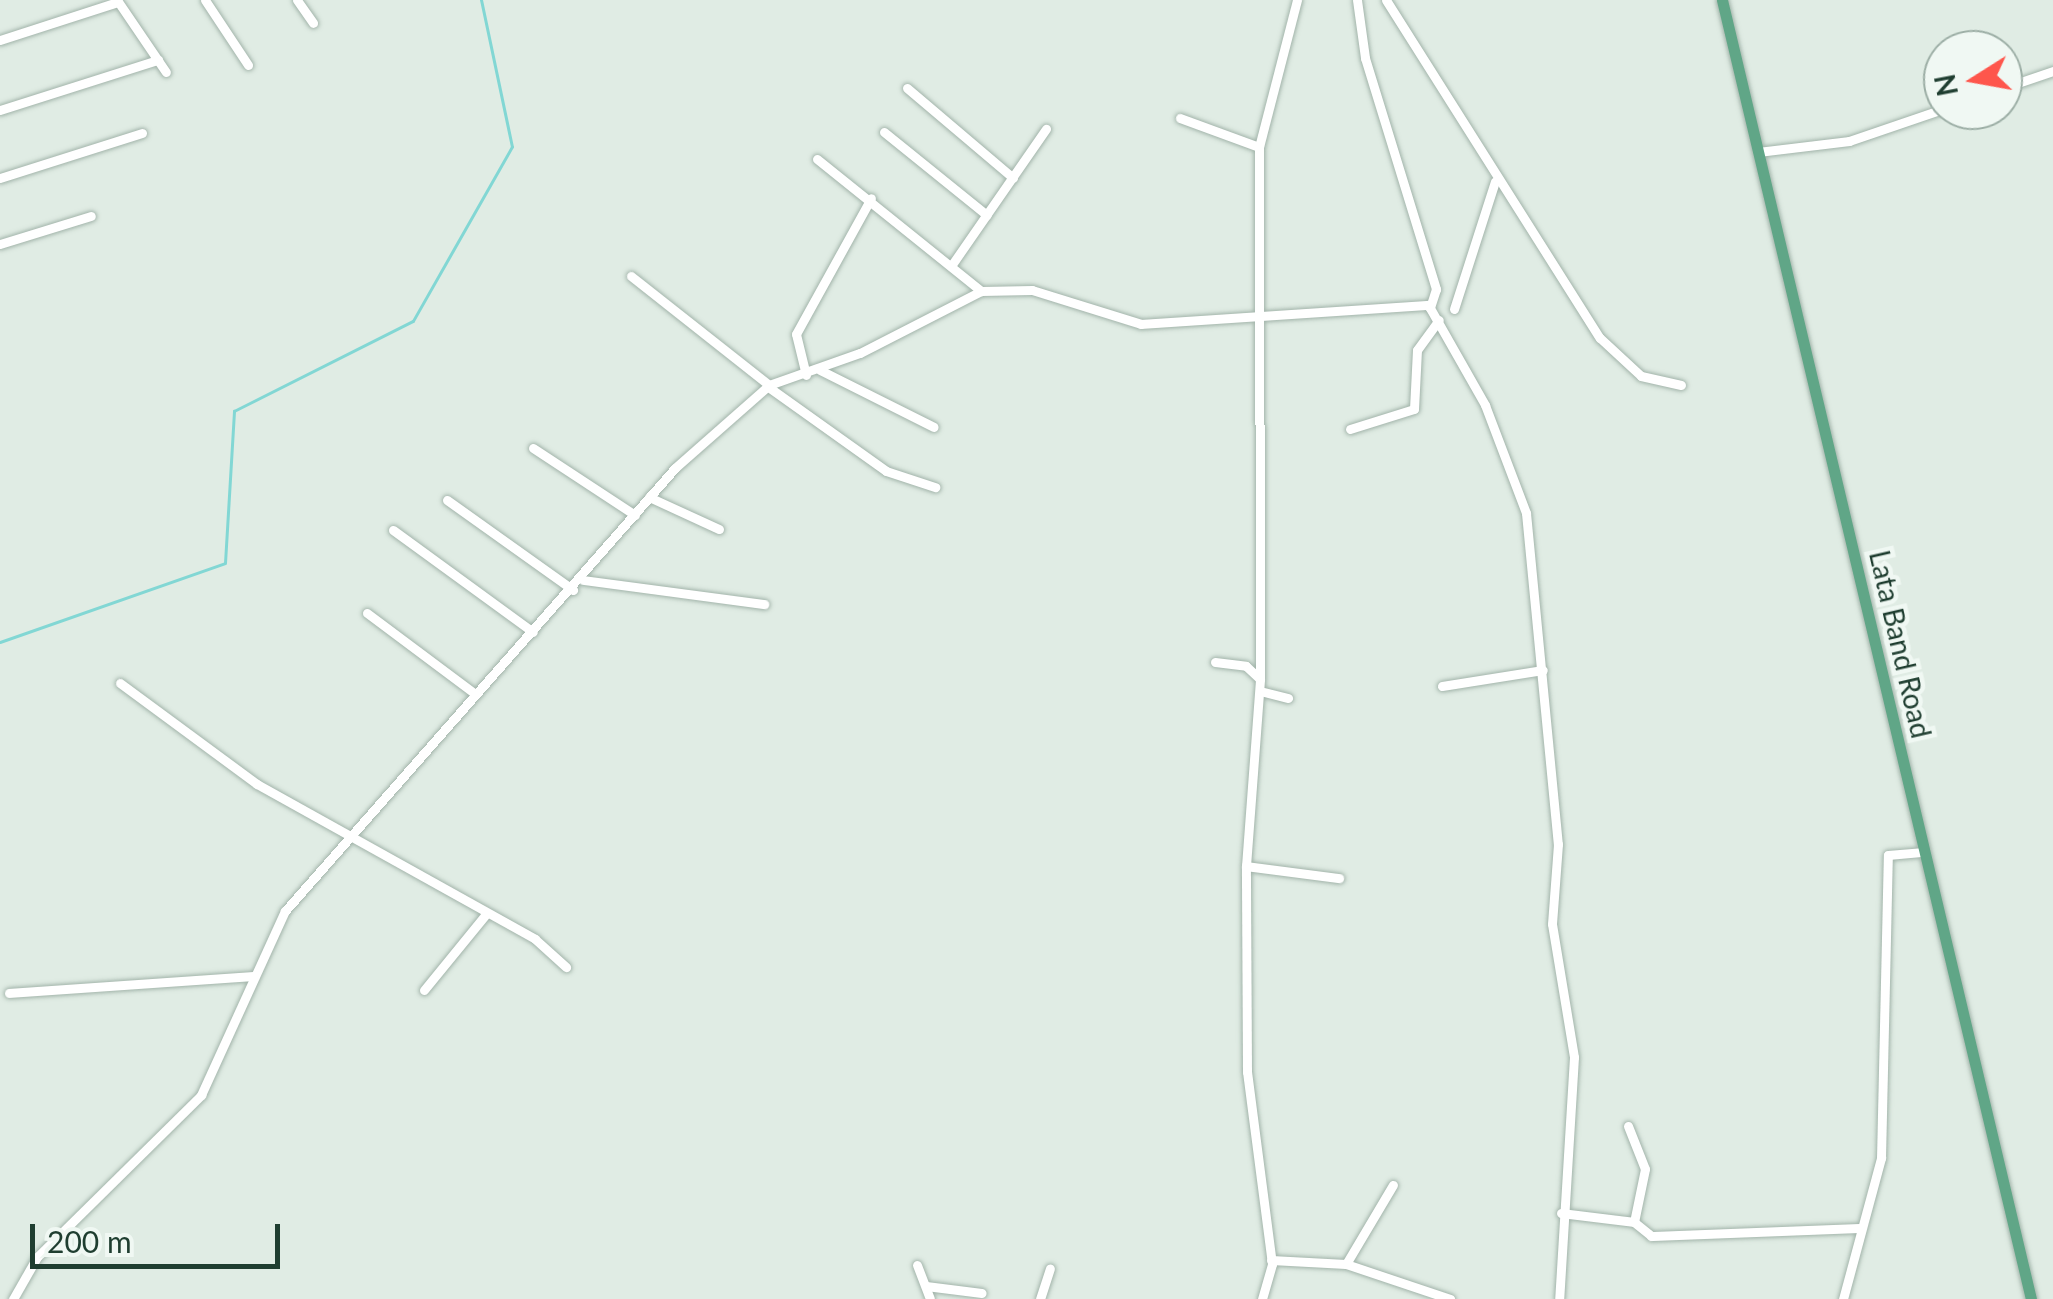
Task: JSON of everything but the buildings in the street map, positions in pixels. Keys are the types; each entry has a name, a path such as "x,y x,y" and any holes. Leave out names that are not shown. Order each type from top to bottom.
{"main road":[{"name":"Lata Band Road","path":"1722,0 2031,1299"}],"street":[{"path":"204,0 248,65"},
{"path":"297,0 312,23"},
{"path":"1262,1299 1271,1260 1247,1072 1246,866 1260,691 1259,147 1297,0"},
{"path":"1358,0 1370,75 1436,292 1429,305"},
{"path":"1386,0 1496,181 1600,338 1641,376 1680,385"},
{"path":"0,40 118,1 166,72"},
{"path":"0,110 158,60"},
{"path":"2023,81 2053,71"},
{"path":"908,88 1013,178"},
{"path":"1758,152 1849,141 1923,116"},
{"path":"1180,118 1259,147"},
{"path":"951,266 1046,129"},
{"path":"884,132 988,214"},
{"path":"0,178 142,133"},
{"path":"817,159 871,198 980,291"},
{"path":"1454,309 1496,181"},
{"path":"806,375 796,334 871,198"},
{"path":"0,244 91,216"},
{"path":"631,276 768,385 886,471 935,487"},
{"path":"13,1299 36,1257 202,1095 252,976 285,910 350,843 474,693 583,580 649,498 768,385 820,370 980,291 1032,290 1141,324 1259,322 1429,305"},
{"path":"1429,305 1526,513 1558,844 1552,924 1574,1057 1558,1298"},
{"path":"1350,429 1414,409 1417,350 1439,320"},
{"path":"820,370 934,427"},
{"path":"534,448 635,515"},
{"path":"649,498 719,530"},
{"path":"447,500 574,590"},
{"path":"393,530 534,632"},
{"path":"583,580 764,604"},
{"path":"367,612 474,693"},
{"path":"1215,662 1246,666 1260,679"},
{"path":"1442,686 1543,670"},
{"path":"120,683 350,843 486,914 566,966"},
{"path":"1260,691 1288,698"},
{"path":"1843,1299 1881,1158 1888,855 1924,852"},
{"path":"1246,866 1339,878"},
{"path":"424,990 486,914"},
{"path":"9,993 252,976"},
{"path":"1628,1126 1645,1168 1634,1222"},
{"path":"1346,1264 1393,1185"},
{"path":"1561,1212 1634,1222 1651,1236 1862,1228"},
{"path":"1271,1260 1346,1264 1450,1299"},
{"path":"917,1264 930,1299"},
{"path":"1040,1299 1050,1269"},
{"path":"926,1286 982,1293"}],"waterway":[{"path":"0,642 225,563 234,411 413,321 512,147 481,0"}]}
